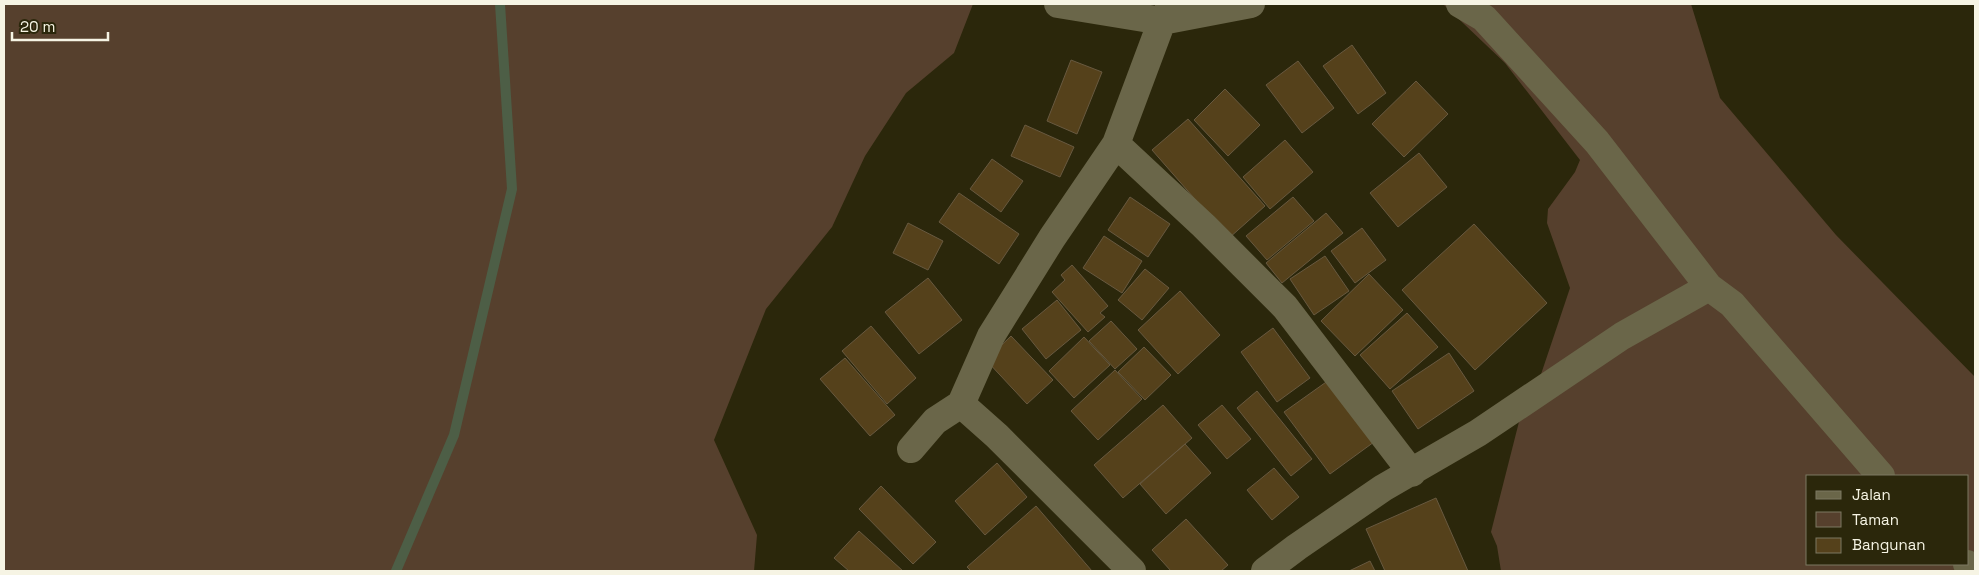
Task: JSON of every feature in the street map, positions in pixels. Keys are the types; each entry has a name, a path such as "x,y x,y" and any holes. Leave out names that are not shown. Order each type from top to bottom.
{"street":[{"path":"1058,4 1167,12 1251,4"},
{"path":"1460,4 1484,18 1596,142 1709,286 1732,304 1880,475"},
{"path":"910,449 935,421 962,404 991,336 1052,238 1116,144 1167,12"},
{"path":"1116,144 1204,226 1285,307 1412,473"},
{"path":"1265,571 1383,488 1412,473 1478,433 1622,336 1709,286"},
{"path":"962,404 997,436 1132,571"}],"green space":[{"path":"4,4 973,4 954,53 906,93 865,156 832,227 766,309 714,440 757,535 754,571 4,571"},
{"path":"1443,4 1691,4 1720,98 1836,235 1975,377 1975,571 1501,571 1497,546 1491,532 1522,410 1532,401 1570,288 1547,223 1548,209 1575,172 1580,160 1505,63"}],"building":[{"path":"1352,45 1386,93 1358,114 1323,66"},
{"path":"1071,60 1102,72 1077,134 1047,121"},
{"path":"1298,61 1334,108 1302,133 1266,85"},
{"path":"1416,81 1448,114 1404,157 1372,124"},
{"path":"1225,89 1260,125 1228,156 1194,120"},
{"path":"1188,119 1265,206 1229,238 1152,150"},
{"path":"1025,125 1074,147 1060,177 1011,156"},
{"path":"1285,140 1313,172 1270,209 1243,177"},
{"path":"1419,153 1447,187 1398,227 1370,193"},
{"path":"992,159 1023,181 1001,212 970,189"},
{"path":"959,193 1019,234 999,264 939,222"},
{"path":"1130,197 1170,224 1148,257 1108,230"},
{"path":"1293,197 1314,221 1267,260 1246,236"},
{"path":"1326,213 1343,233 1282,283 1266,263"},
{"path":"908,223 943,241 928,270 893,253"},
{"path":"1474,224 1547,303 1475,370 1402,290"},
{"path":"1362,228 1386,260 1355,283 1331,251"},
{"path":"1104,236 1142,261 1122,293 1083,268"},
{"path":"1325,256 1349,291 1314,315 1290,279"},
{"path":"1072,265 1108,306 1100,313 1105,317 1088,332 1052,292 1065,280 1061,275"},
{"path":"1145,269 1169,288 1142,320 1118,300"},
{"path":"1369,274 1403,310 1355,356 1321,321"},
{"path":"928,278 962,320 919,354 885,312"},
{"path":"1180,291 1220,335 1178,374 1138,330"},
{"path":"1057,300 1081,330 1046,359 1022,329"},
{"path":"1407,313 1438,347 1390,389 1360,355"},
{"path":"1111,321 1137,349 1115,369 1089,341"},
{"path":"871,326 916,378 887,404 842,351"},
{"path":"1273,328 1310,378 1277,402 1241,352"},
{"path":"1011,336 1053,380 1027,404 986,360"},
{"path":"1084,337 1110,365 1074,398 1049,371"},
{"path":"1144,347 1171,375 1145,400 1118,372"},
{"path":"1449,353 1474,391 1418,429 1392,391"},
{"path":"845,358 895,415 870,436 820,379"},
{"path":"1115,370 1142,399 1098,440 1071,411"},
{"path":"1329,380 1374,442 1330,474 1284,412"},
{"path":"1257,391 1312,459 1291,476 1237,408"},
{"path":"1163,405 1192,438 1123,498 1094,465"},
{"path":"1222,405 1251,439 1227,459 1198,425"},
{"path":"1185,444 1211,473 1166,514 1140,484"},
{"path":"997,463 1027,497 985,535 955,501"},
{"path":"1274,468 1299,497 1272,520 1247,490"},
{"path":"881,486 936,542 913,564 859,509"},
{"path":"1436,498 1468,571 1385,571 1366,529"},
{"path":"1036,506 1092,571 971,571 967,567"},
{"path":"1186,519 1228,565 1221,571 1171,571 1152,550"},
{"path":"859,531 903,571 849,571 834,558"},
{"path":"1370,561 1375,571 1349,571"}],"waterway":[{"path":"396,571 454,435 512,189 500,4"}]}
